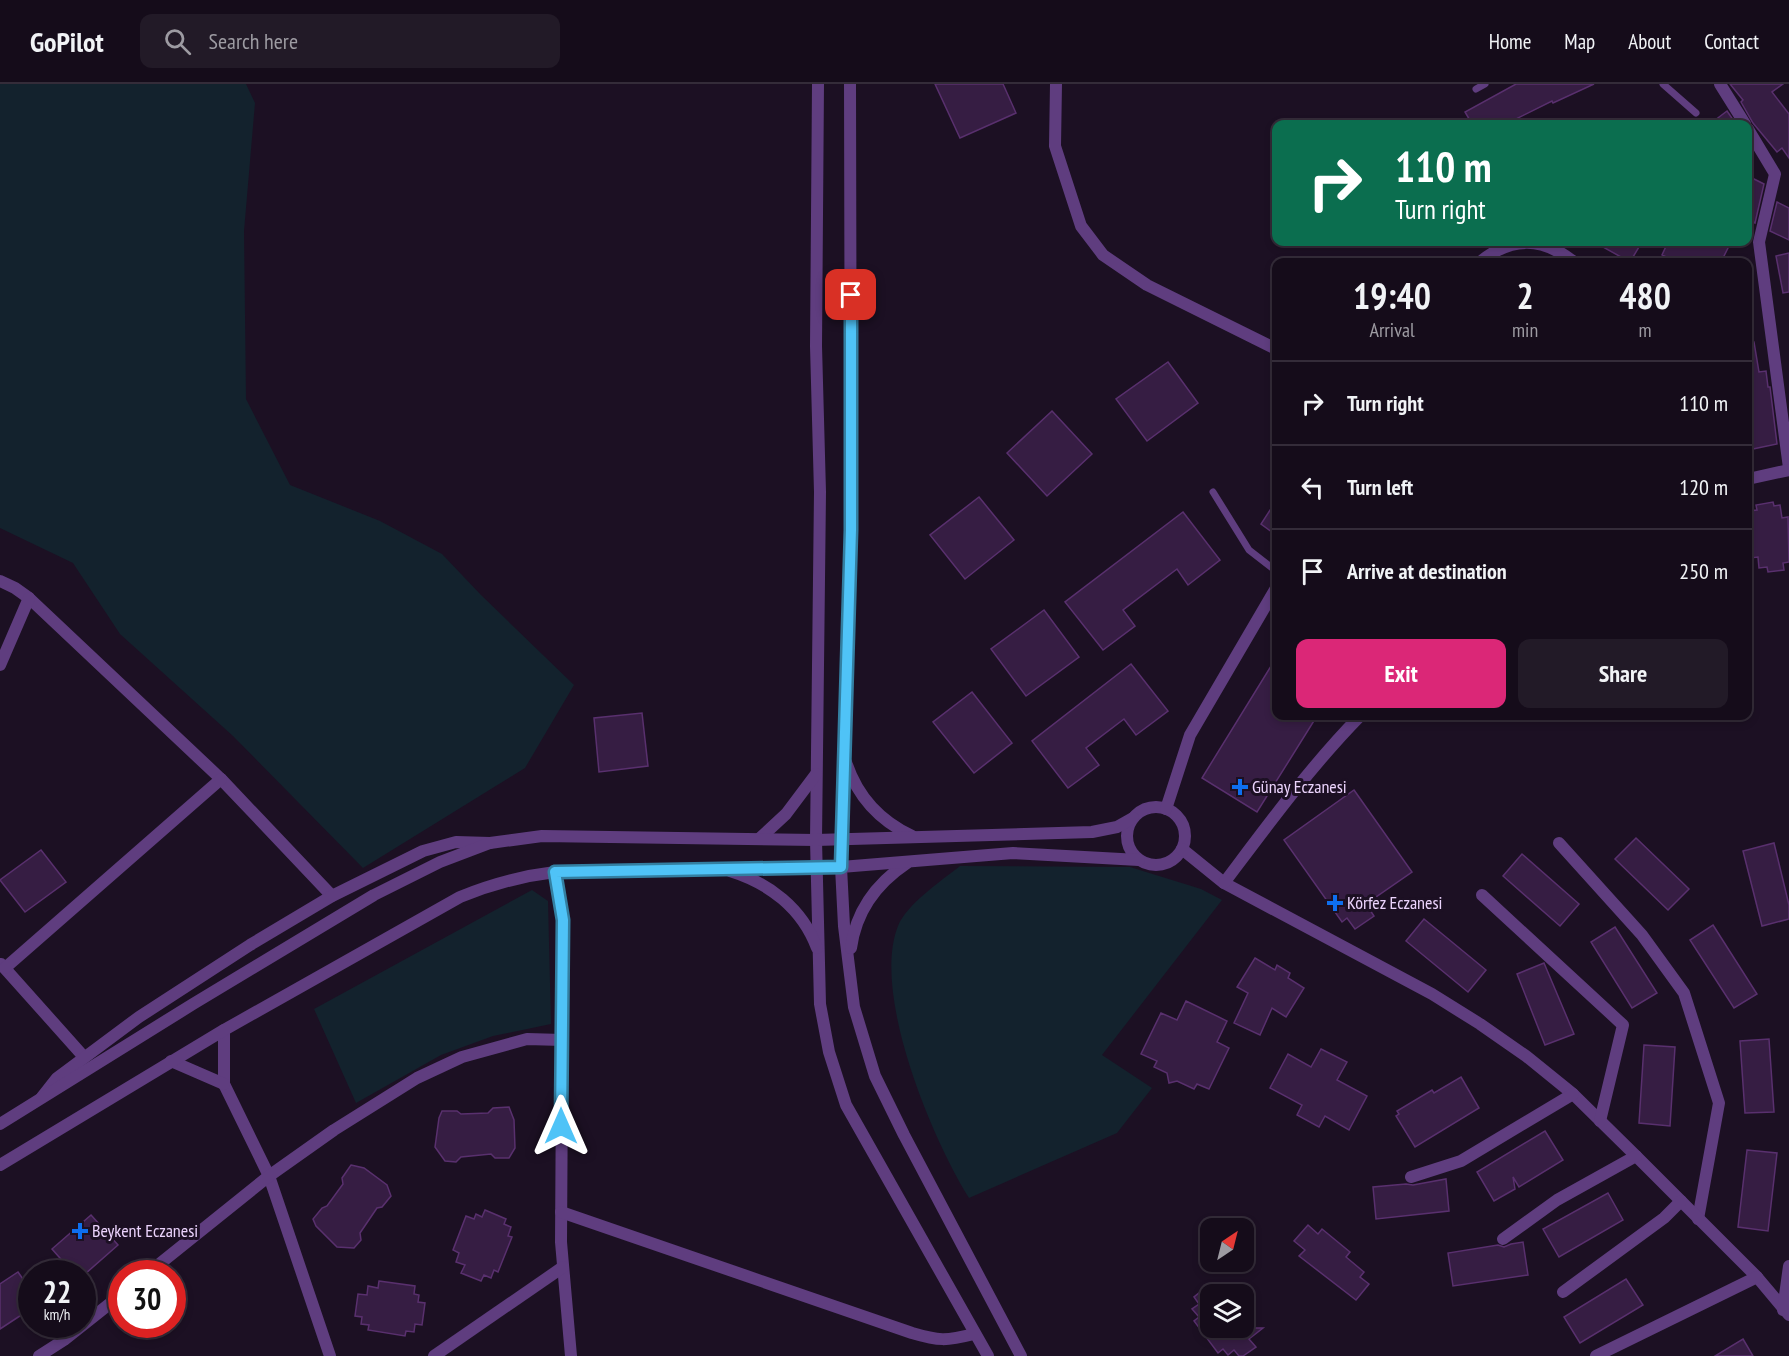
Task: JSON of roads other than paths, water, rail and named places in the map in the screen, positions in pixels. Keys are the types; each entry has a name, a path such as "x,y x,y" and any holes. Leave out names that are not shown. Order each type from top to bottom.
{"street":[{"path":"818,84 816,346 820,492 816,867 820,1004 829,1052 846,1105 988,1356"},
{"path":"850,84 851,530 841,867 854,1007 875,1076 1021,1356"},
{"path":"1056,84 1055,146 1082,226 1103,255 1147,285 1272,347"},
{"path":"1720,84 1742,120"},
{"path":"1752,136 1775,174 1759,242 1789,469 1752,478"},
{"path":"1487,258 1507,246"},
{"path":"1540,246 1550,248 1567,258"},
{"path":"0,581 29,598 221,779 332,896"},
{"path":"1166,809 1191,735 1272,595"},
{"path":"0,665 29,598"},
{"path":"1224,883 1311,772 1356,720"},
{"path":"844,757 856,786 874,811 887,822 916,838"},
{"path":"759,839 786,814 816,773"},
{"path":"84,1057 2,965 221,779"},
{"path":"41,1099 57,1078 84,1057 139,1017 240,952 332,896 407,857 432,848 456,842 490,843 542,836 681,836 816,840 1092,832 1117,827 1148,808 1166,809 1174,814 1184,830 1185,839 1176,857 1168,863 1158,865 1140,860 1132,853 1127,835 1133,818"},
{"path":"0,1124 374,895 441,862 490,843"},
{"path":"1559,843 1642,935 1684,993 1719,1103 1698,1219"},
{"path":"1182,849 1224,883 1432,994 1499,1037 1573,1094 1756,1277 1786,1312"},
{"path":"0,1165 224,1030 460,897 491,884 555,872 841,867 1012,853 1140,860"},
{"path":"849,967 852,940 867,901 885,879 908,862"},
{"path":"714,868 742,874 779,895 800,916 819,955"},
{"path":"555,872 563,920 561,1212 563,1267 571,1356"},
{"path":"1482,895 1623,1025 1600,1121"},
{"path":"224,1030 224,1084 269,1176 330,1356"},
{"path":"164,1260 269,1176 334,1130 417,1078 462,1057 527,1039 562,1040"},
{"path":"171,1061 224,1084"},
{"path":"1411,1177 1461,1161 1573,1094"},
{"path":"1503,1239 1557,1200 1635,1156"},
{"path":"1563,1292 1664,1218 1681,1201"},
{"path":"561,1212 912,1333 937,1340 952,1340 974,1334"},
{"path":"1786,1312 1789,1266"},
{"path":"434,1356 563,1267"},
{"path":"1596,1356 1756,1277"},
{"path":"39,1356 64,1340 108,1305"}],"lane":[{"path":"1476,89 1485,84"},
{"path":"1668,85 1696,113"},
{"path":"1213,492 1249,550 1272,568"}],"place":[{"name":"Günay Eczanesi","path":"1240,787"},
{"name":"Körfez Eczanesi","path":"1335,903"},
{"name":"Beykent Eczanesi","path":"80,1231"}]}
